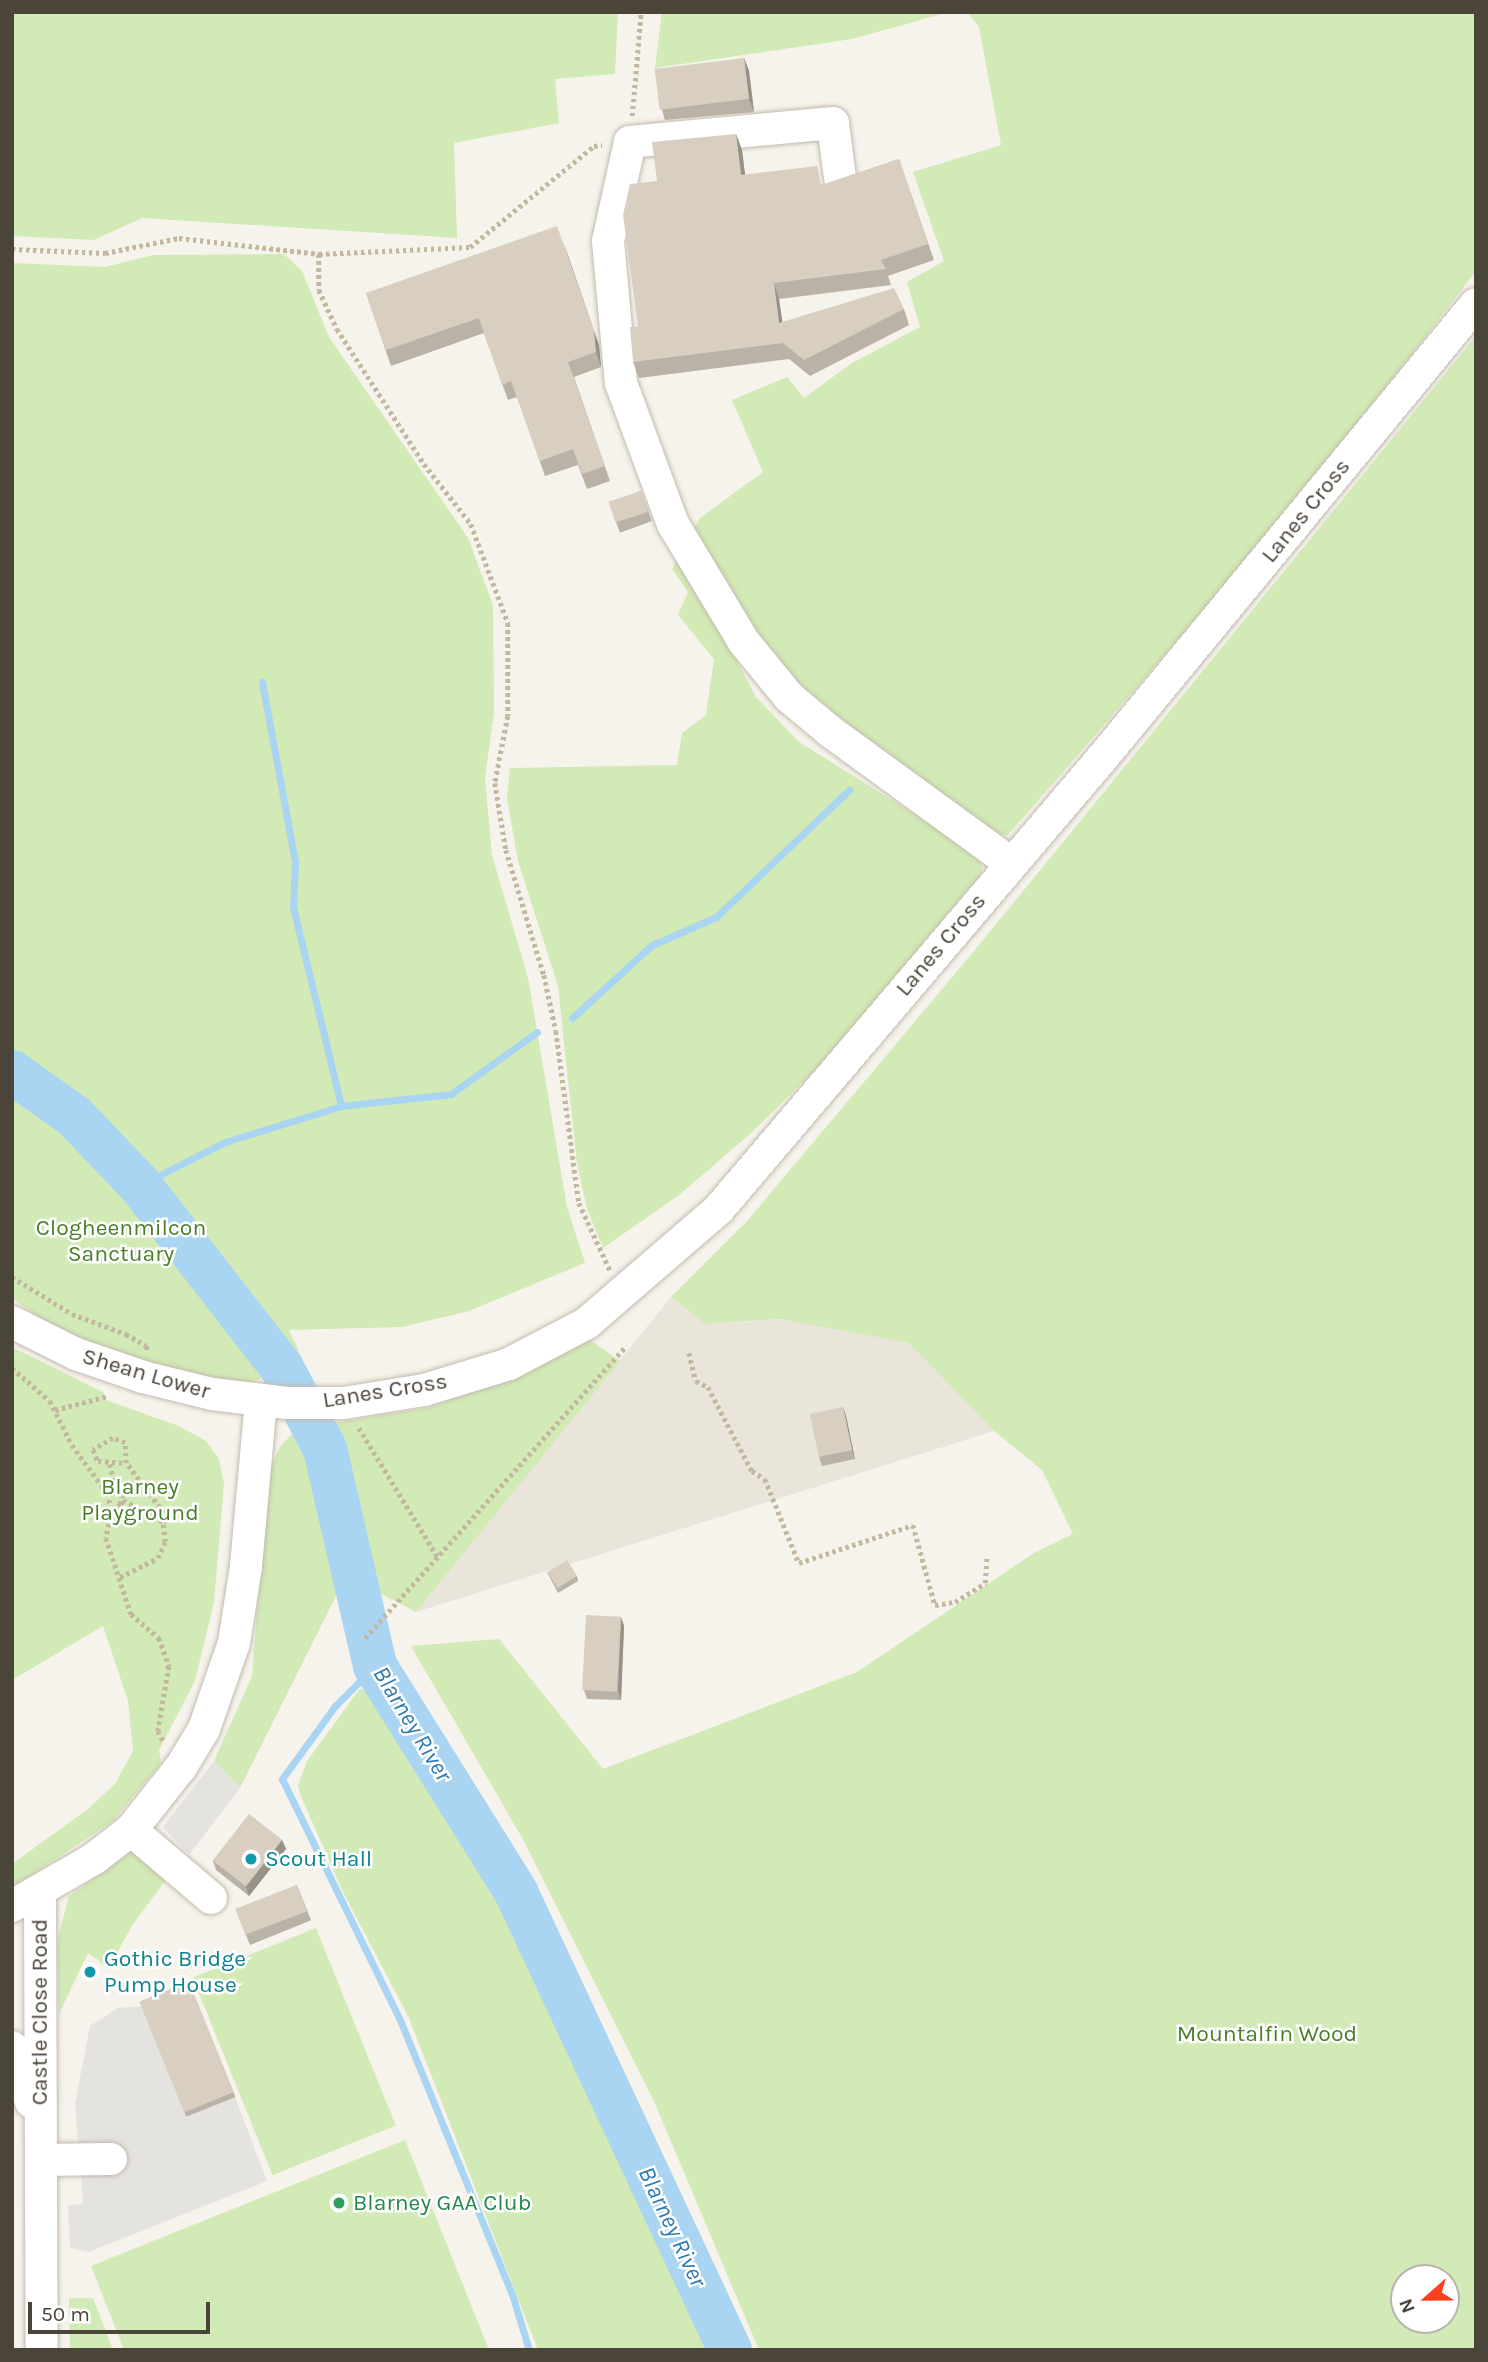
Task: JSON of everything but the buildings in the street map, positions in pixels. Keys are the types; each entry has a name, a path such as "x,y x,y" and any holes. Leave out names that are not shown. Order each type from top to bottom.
{"street":[{"path":"840,178 833,123 630,142 608,242 621,383 673,524 744,642 789,697 1009,862"},
{"name":"Lanes Cross","path":"274,1402 349,1411 424,1390 509,1364 587,1323 626,1295 718,1210 1009,862 1104,756 1476,304"},
{"name":"Shean Lower","path":"12,1322 76,1354 212,1394 274,1402"},
{"path":"212,1394 232,1405 256,1457"},
{"path":"12,1906 95,1858 131,1830 181,1767 204,1729 234,1643 256,1457 274,1402"},
{"path":"131,1830 211,1898"},
{"name":"Castle Close Road","path":"40,1891 41,2147 27,2257 42,2350"},
{"name":"Castle Close Road","path":"12,2048 41,2147"},
{"path":"41,2147 111,2159"}],"path":[{"path":"12,250 105,253 179,238 319,254 470,247 594,146 630,142 641,12"},
{"path":"319,254 319,290 337,330 424,464 471,524 508,623 508,716 495,783 506,850 544,975 579,1203 600,1255 626,1295"},
{"path":"12,1277 72,1314 146,1346 147,1356"},
{"path":"365,1638 415,1586 625,1347"},
{"path":"689,1353 696,1381 708,1387 752,1471 765,1479 799,1563 913,1525 935,1605 955,1602 985,1583 987,1557"},
{"path":"12,1368 33,1382 55,1410 72,1445 107,1493 112,1510 106,1538 131,1614 165,1648 169,1666 158,1731 181,1767"},
{"path":"55,1410 102,1396 120,1397"},
{"path":"349,1411 439,1559"},
{"path":"127,1463 110,1464 99,1461 93,1450 113,1438 124,1443 127,1463 168,1519 163,1522"},
{"path":"110,1464 116,1490 122,1494 124,1500 163,1522"},
{"path":"122,1494 140,1481"},
{"path":"107,1493 116,1490"},
{"path":"112,1510 124,1500"},
{"path":"120,1577 158,1558 165,1542 163,1522"}],"shaded area":[{"path":"671,1297 705,1324 787,1319 909,1343 994,1431 416,1612"},
{"path":"214,1761 240,1788 189,1855 163,1827"},
{"path":"142,2006 186,2116 235,2097 267,2181 89,2252 70,2248 68,2205 83,2204 75,2104 90,2026 118,2008"}],"green space":[{"path":"12,12 618,12 615,74 555,79 559,123 454,143 457,238 142,218 94,240 12,236"},
{"path":"662,12 949,12 852,39 655,68"},
{"path":"967,12 1476,12 1476,271 1297,503 1008,835 998,835 792,691 691,535 700,518 763,472 732,400 787,377 804,398 852,363 920,327 907,282 944,261 913,172 1001,145 979,27"},
{"name":"Clogheenmilcon Sanctuary","path":"284,254 302,271 329,337 468,538 493,605 494,713 485,778 492,855 528,978 567,1207 585,1263 469,1311 402,1327 289,1330 301,1356 248,1385 148,1367 58,1331 12,1298 12,263 105,267 153,255"},
{"name":"Mountalfin Wood","path":"1476,336 1476,2350 759,2350 653,2099 524,1841 411,1646 499,1639 603,1769 857,1672 1034,1553 1073,1534 1042,1470 994,1431 909,1343 780,1319 705,1324 671,1297 748,1220 975,950"},
{"path":"681,552 742,657 737,661 756,697 799,742 972,850 982,864 981,874 825,1060 750,1134 679,1195 603,1248 587,1209 577,1164 558,986 518,861 507,799 510,768 677,765 682,733 706,715 714,659 678,615 688,592 672,569"},
{"path":"590,1340 620,1361 416,1612 346,1576 240,1788 214,1761 252,1676 264,1521 271,1466 281,1445 297,1430 431,1407 513,1377"},
{"name":"Blarney Playground","path":"12,1347 103,1392 106,1400 179,1426 206,1441 219,1459 224,1484 214,1602 195,1681 159,1750 161,1763 113,1821 12,1888 12,1864 88,1809 115,1784 133,1751 128,1701 103,1626 12,1680"},
{"path":"374,1685 382,1689 448,1800 620,2118 680,2286 709,2350 538,2350 409,2018 343,1892 300,1794 298,1785 307,1761 359,1690"},
{"path":"135,1849 165,1881 133,1924 109,1968 88,1953 59,2014 57,1942 69,1896"},
{"path":"316,1928 396,2125 272,2175 193,1978"},
{"name":"Blarney GAA Club","path":"405,2140 489,2350 124,2350 91,2266"},
{"path":"69,2298 93,2298 113,2350 70,2350"}],"waterway":[{"path":"262,682 295,862 293,907 341,1106"},
{"path":"572,1018 652,945 716,917 849,790"},
{"path":"140,1185 225,1142 341,1106 451,1094 537,1032"},
{"name":"Blarney River","path":"12,1072 75,1117 140,1185 282,1368 325,1449 375,1666 516,1892 730,2350"},
{"path":"375,1666 335,1706 282,1779 400,2020 512,2294 529,2350"}],"place":[{"name":"Scout Hall","path":"251,1859"},
{"name":"Gothic Bridge Pump House","path":"90,1972"},
{"name":"Blarney GAA Club","path":"339,2203"}]}
